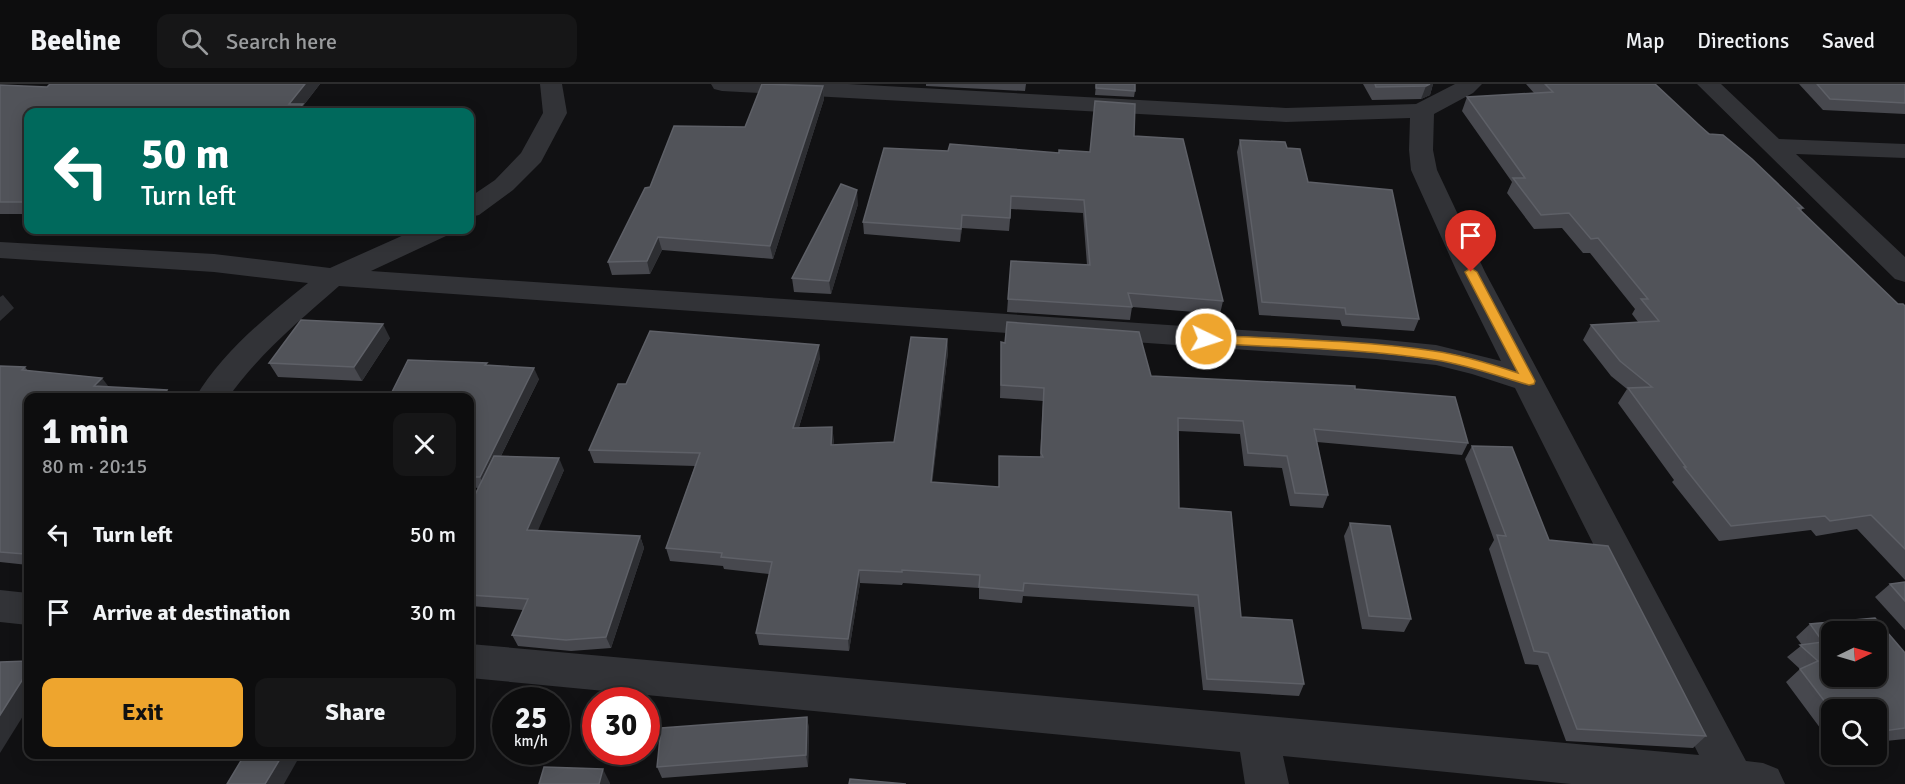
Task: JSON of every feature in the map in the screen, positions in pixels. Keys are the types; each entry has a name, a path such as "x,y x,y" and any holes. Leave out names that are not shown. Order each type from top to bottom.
{"street":[{"path":"474,206 504,185 532,157 555,113 551,84"},
{"path":"722,84 1340,116 1384,111 1422,111 1434,102 1452,96 1471,84"},
{"path":"1708,84 1905,273"},
{"path":"1422,111 1420,150 1424,170 1471,272 1748,782"},
{"path":"1772,146 1905,151"},
{"path":"215,393 231,370 269,330 333,277 427,234"},
{"path":"0,250 214,263 333,277 1376,349 1436,356 1477,364 1529,381"},
{"path":"0,606 24,609"},
{"path":"474,660 1748,782"},
{"path":"1257,734 1267,784"}],"building":[{"path":"50,84 305,84 289,104 303,104 300,108 24,108 24,202 0,202 0,85 47,87"},
{"path":"762,84 823,86 770,246 658,237 647,261 608,262 645,188 650,187 674,126 745,127"},
{"path":"1096,84 1135,84 1135,91 1096,88"},
{"path":"1375,84 1430,84 1376,87"},
{"path":"1545,84 1655,84 1709,134 1723,135 1752,159 1803,208 1798,208 1898,304 1905,306 1905,549 1871,515 1830,521 1825,516 1731,526 1684,467 1686,467 1628,388 1652,387 1620,361 1591,325 1659,321 1641,299 1648,299 1598,238 1591,239 1569,213 1541,215 1513,178 1525,178 1467,97 1553,92"},
{"path":"1817,84 1905,84 1905,103 1830,99"},
{"path":"1095,101 1135,104 1134,136 1183,139 1223,301 1128,293 1132,307 1008,299 1011,261 1090,265 1084,200 1011,196 1010,218 962,215 961,229 863,222 884,148 948,151 950,144 1059,153 1059,150 1090,152"},
{"path":"1240,140 1285,142 1287,148 1300,149 1308,182 1392,190 1419,319 1346,314 1345,308 1262,302"},
{"path":"841,184 857,190 829,281 792,278"},
{"path":"301,320 383,324 354,367 269,363"},
{"path":"1007,322 1139,332 1151,376 1355,386 1355,389 1455,397 1468,443 1314,429 1328,495 1295,493 1287,456 1248,453 1243,421 1178,418 1179,508 1231,512 1241,617 1292,620 1304,684 1207,679 1198,595 1024,583 1023,591 979,587 980,575 859,570 848,639 756,633 772,562 721,557 722,553 666,548 700,453 589,450 618,384 626,384 650,331 819,345 793,428 832,427 831,445 894,442 911,337 947,339 931,482 999,487 999,456 1043,457 1041,453 1044,388 1001,385 1001,342 1005,343"},
{"path":"408,360 487,363 485,365 534,368 480,477 474,477 474,393 392,393"},
{"path":"0,366 25,367 22,370 102,378 94,386 167,390 165,393 24,393 24,554 0,552"},
{"path":"1472,446 1512,447 1549,540 1608,546 1706,736 1577,729 1548,653 1534,651 1497,535 1506,536"},
{"path":"494,456 559,458 527,530 640,536 606,637 566,640 512,635 528,599 474,595 474,497"},
{"path":"1350,523 1390,526 1411,619 1369,616"},
{"path":"1905,582 1905,601 1890,584"},
{"path":"1875,618 1878,621 1842,621"},
{"path":"1821,623 1821,639 1810,624"},
{"path":"1887,632 1905,653 1905,728 1887,730 1887,699 1823,699 1800,669 1818,661 1800,645 1821,642 1821,687 1887,687"},
{"path":"24,661 24,677 0,715 0,662"},
{"path":"807,717 806,755 657,767 660,765 661,728"},
{"path":"242,759 280,759 265,784 227,784"},
{"path":"544,767 603,769 599,784 539,784"},
{"path":"850,779 906,784 849,784"}],"route":[{"path":"1206,339 1376,349 1436,356 1477,364 1529,381 1471,272"}]}
